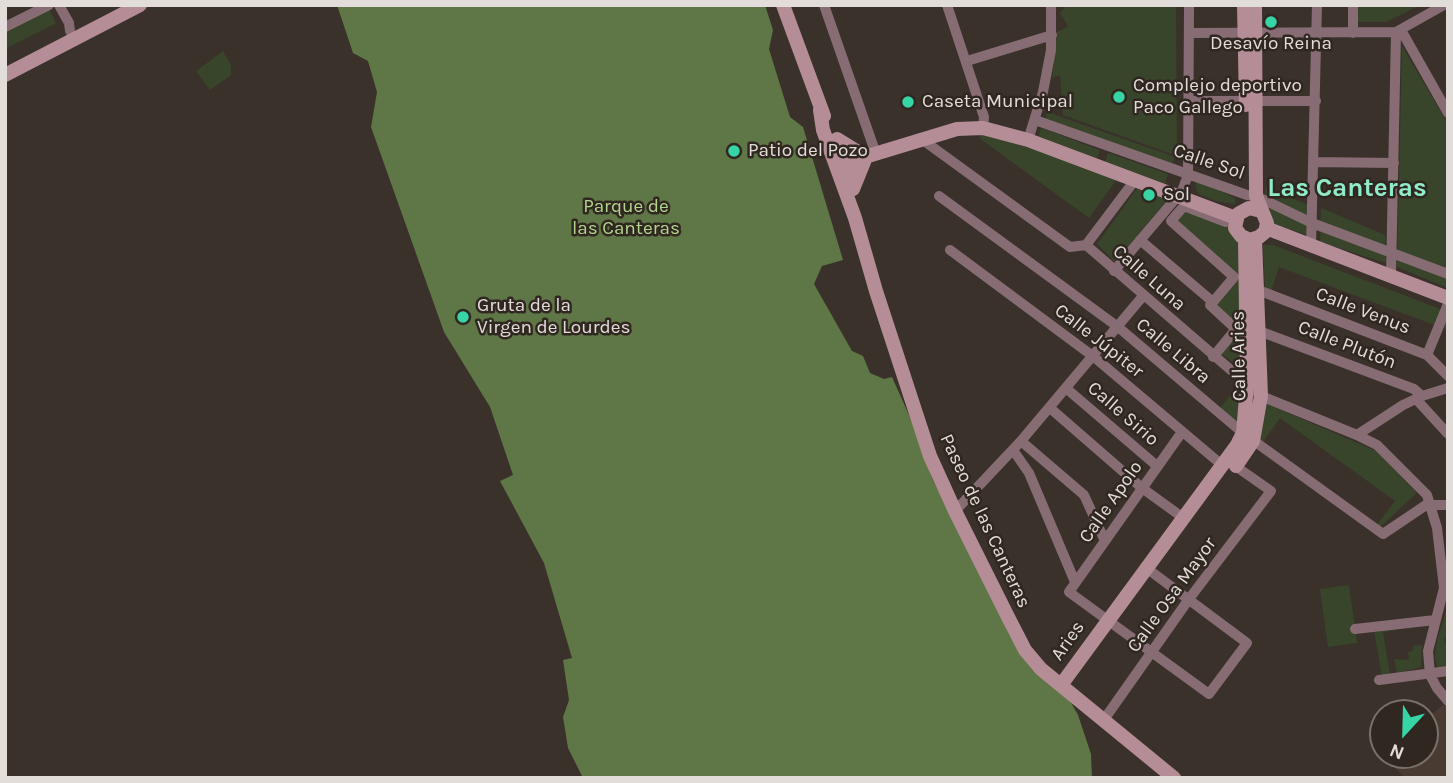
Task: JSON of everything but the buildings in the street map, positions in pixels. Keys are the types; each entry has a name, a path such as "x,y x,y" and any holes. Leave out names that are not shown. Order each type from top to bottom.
{"street":[{"path":"5,27 25,10 49,5"},
{"path":"59,5 69,23 70,31"},
{"path":"5,65 119,5"},
{"path":"5,75 140,5"},
{"path":"783,5 848,188"},
{"path":"838,5 825,7 871,155"},
{"path":"947,5 985,117 983,128"},
{"path":"1028,140 1043,92 1052,35 1051,5"},
{"path":"1167,217 1186,185 1188,175 1189,5"},
{"path":"1114,271 1140,240 1184,206 1242,208 1261,211 1266,219 1266,228 1262,235 1250,239 1237,233 1242,208 1251,101 1249,33 1244,5"},
{"path":"1249,33 1255,5"},
{"path":"1311,246 1317,5"},
{"path":"1353,5 1353,33"},
{"path":"1189,33 1399,31 1439,7"},
{"path":"1399,31 1448,113"},
{"path":"1391,274 1399,31"},
{"path":"967,61 1052,35"},
{"path":"1189,101 1316,101"},
{"name":"Calle Sol","path":"1035,120 1188,175 1242,208"},
{"name":"Calle Sol","path":"845,163 920,138 968,127 983,128 1028,140 1177,197 1312,223 1448,274"},
{"path":"831,137 871,155"},
{"path":"831,137 837,156 845,163 842,171 848,188"},
{"name":"Calle Luna","path":"920,138 1070,247 1086,245 1261,396"},
{"path":"1099,166 1106,146"},
{"path":"848,188 871,155"},
{"path":"1314,162 1394,163"},
{"path":"1086,245 1135,180"},
{"name":"Paseo de las Canteras","path":"848,188 876,291 930,456 1025,650 1032,660 1061,685 1174,778"},
{"name":"Calle Libra","path":"939,196 1118,327 1248,437 1383,534 1430,504"},
{"path":"1167,217 1234,277 1210,305 1236,329 1213,357"},
{"path":"1266,228 1448,298"},
{"name":"Calle Aries","path":"1106,620 1182,517 1248,437 1261,396 1258,290 1250,239"},
{"name":"Calle Aries","path":"1248,437 1250,239"},
{"path":"1140,240 1213,302"},
{"name":"Calle Júpiter","path":"950,250 1094,356 1182,432 1271,491"},
{"name":"Calle Venus","path":"1258,290 1427,355 1448,376"},
{"path":"955,511 1067,389 1143,296"},
{"path":"1427,355 1448,304"},
{"name":"Calle Plutón","path":"1259,331 1414,390 1419,397"},
{"path":"1357,435 1419,397 1448,388"},
{"name":"Calle Sirio","path":"1067,389 1157,467"},
{"path":"1261,396 1377,445 1427,495 1439,540 1446,589 1428,651 1430,674 1448,701"},
{"path":"1419,397 1448,434"},
{"path":"1050,408 1142,488 1182,517"},
{"name":"Calle Apolo","path":"1072,587 1182,432"},
{"path":"1017,445 1084,495 1105,541"},
{"path":"1017,445 1072,587 1106,620 1209,694 1247,643 1145,567"},
{"name":"Calle Osa Mayor","path":"1103,721 1150,652 1271,491"},
{"path":"1430,504 1448,505"},
{"name":"Aries","path":"1061,685 1106,620"},
{"path":"1355,629 1435,620"},
{"path":"1379,680 1448,671"}],"shaded area":[{"path":"1443,705 1448,707 1448,778 1405,778 1396,769 1439,769 1439,708"}],"green space":[{"name":"Parque de las Canteras","path":"337,5 765,5 773,30 769,49 790,117 803,127 843,260 822,266 814,284 852,351 863,356 870,373 884,379 892,377 913,424 932,478 1010,636 1068,697 1078,715 1091,754 1092,778 583,778 568,748 563,717 569,700 563,660 572,658 544,563 500,481 513,475 490,407 444,332 371,127 377,92 368,61 353,53"},
{"name":"Complejo deportivo Paco Gallego","path":"1067,5 1176,5 1177,156 1063,115 1060,75 1052,78 1057,32 1068,26 1060,13"},
{"path":"1357,5 1420,5 1386,22 1358,22"},
{"path":"49,9 56,23 5,49 5,31"},
{"path":"1402,46 1448,124 1448,288 1397,267"},
{"path":"223,51 231,65 231,75 210,90 196,71"},
{"path":"1047,112 1175,157 1172,164 1045,120"},
{"path":"1041,128 1100,150 1097,159 1038,138"},
{"path":"983,134 1117,179 1089,218 979,138"},
{"path":"1108,153 1168,174 1165,184 1105,162"},
{"path":"1196,180 1235,198 1235,204 1216,201 1199,194"},
{"path":"1138,187 1168,199 1115,262 1097,244"},
{"path":"1265,188 1309,205 1308,235 1268,223"},
{"path":"1182,204 1226,220 1239,240 1242,276 1239,367 1218,351 1236,329 1210,305 1232,277 1169,222"},
{"path":"1321,208 1385,235 1386,263 1320,242"},
{"path":"1263,245 1273,245 1448,312 1448,330 1279,267 1271,291 1265,289"},
{"path":"1237,386 1240,390 1240,429 1219,410"},
{"path":"1267,404 1376,451 1417,493 1379,528 1376,526 1395,501 1280,418 1263,442 1259,440"},
{"path":"1349,585 1357,643 1328,647 1320,589"},
{"path":"1446,611 1448,638 1444,639 1448,666 1438,668 1435,658 1437,641"},
{"path":"1396,627 1397,630 1383,632 1390,675 1382,677 1374,630"},
{"path":"1422,645 1421,667 1397,673 1394,659 1409,660 1408,652 1413,651 1413,646"}],"place":[{"name":"Desavío Reina","path":"1271,22"},
{"name":"Complejo deportivo Paco Gallego","path":"1119,97"},
{"name":"Caseta Municipal","path":"908,102"},
{"name":"Patio del Pozo","path":"734,151"},
{"name":"Sol","path":"1149,195"},
{"name":"Gruta de la Virgen de Lourdes","path":"463,317"}],"district":[{"name":"Las Canteras","path":"1347,189"}]}
